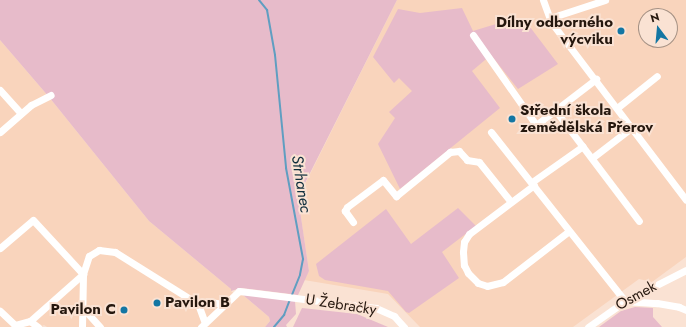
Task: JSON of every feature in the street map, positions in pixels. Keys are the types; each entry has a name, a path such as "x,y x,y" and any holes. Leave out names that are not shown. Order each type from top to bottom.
{"street":[{"path":"543,0 550,18 686,200"},
{"path":"550,18 605,0"},
{"path":"473,35 536,124 596,79"},
{"path":"617,108 657,76"},
{"path":"0,90 21,113"},
{"path":"0,132 33,103 51,95"},
{"path":"555,110 640,221"},
{"path":"592,158 631,128"},
{"path":"490,132 625,301 657,303 679,307 686,310"},
{"path":"569,231 507,280 487,286 478,283 468,273 464,265 464,242 469,234 583,146"},
{"path":"353,222 345,211 347,208 383,180 396,196 450,152 459,151 467,160 479,162 511,202"},
{"path":"0,248 32,220 83,274"},
{"path":"82,327 83,274 89,256 99,250 115,252 198,304 209,302 224,304"},
{"name":"Osmek","path":"588,327 625,301 686,270"},
{"path":"0,311 15,325 30,321 83,274"},
{"name":"U Žebračky","path":"224,304 239,291 376,308 394,316 404,327"},
{"path":"198,304 203,325"},
{"path":"203,325 224,304"},
{"path":"82,307 100,327"},
{"path":"30,321 38,327"}],"shaded area":[{"path":"0,0 397,0 298,197 309,271 298,295 241,288 231,291 231,289 149,221 49,97 0,40"},
{"name":"Střední škola zemědělská Přerov","path":"397,0 686,0 686,257 652,282 639,279 573,327 420,327 388,294 304,280 309,271 298,198"},
{"path":"462,8 473,31 516,18 527,23 558,64 518,89 491,55 472,71 500,108 400,189 378,144 395,118 389,112 412,91 399,78 394,83 373,57 398,9 420,13"},
{"path":"0,40 49,97 149,221 231,289 231,291 237,296 243,295 269,317 270,321 265,327 47,327 44,325 40,327 0,327"},
{"path":"458,208 476,226 442,252 459,278 409,313 406,312 388,291 325,280 319,276 316,264 386,209 411,244"},
{"path":"246,294 295,301 296,314 286,325 287,327 265,327 270,321 269,317 243,295"},
{"path":"635,307 653,308 653,317 662,327 599,327 621,311"},
{"path":"302,308 357,314 388,327 293,327"}],"waterway":[{"name":"Strhanec","path":"259,0 267,10 275,55 286,168 303,259 300,275 292,295"},
{"name":"Strhanec","path":"274,327 284,315 290,299"}],"place":[{"name":"Dílny odborného výcviku","path":"621,31"},
{"name":"Střední škola zemědělská Přerov","path":"512,119"},
{"name":"Pavilon B","path":"157,303"},
{"name":"Pavilon C","path":"124,310"}]}
